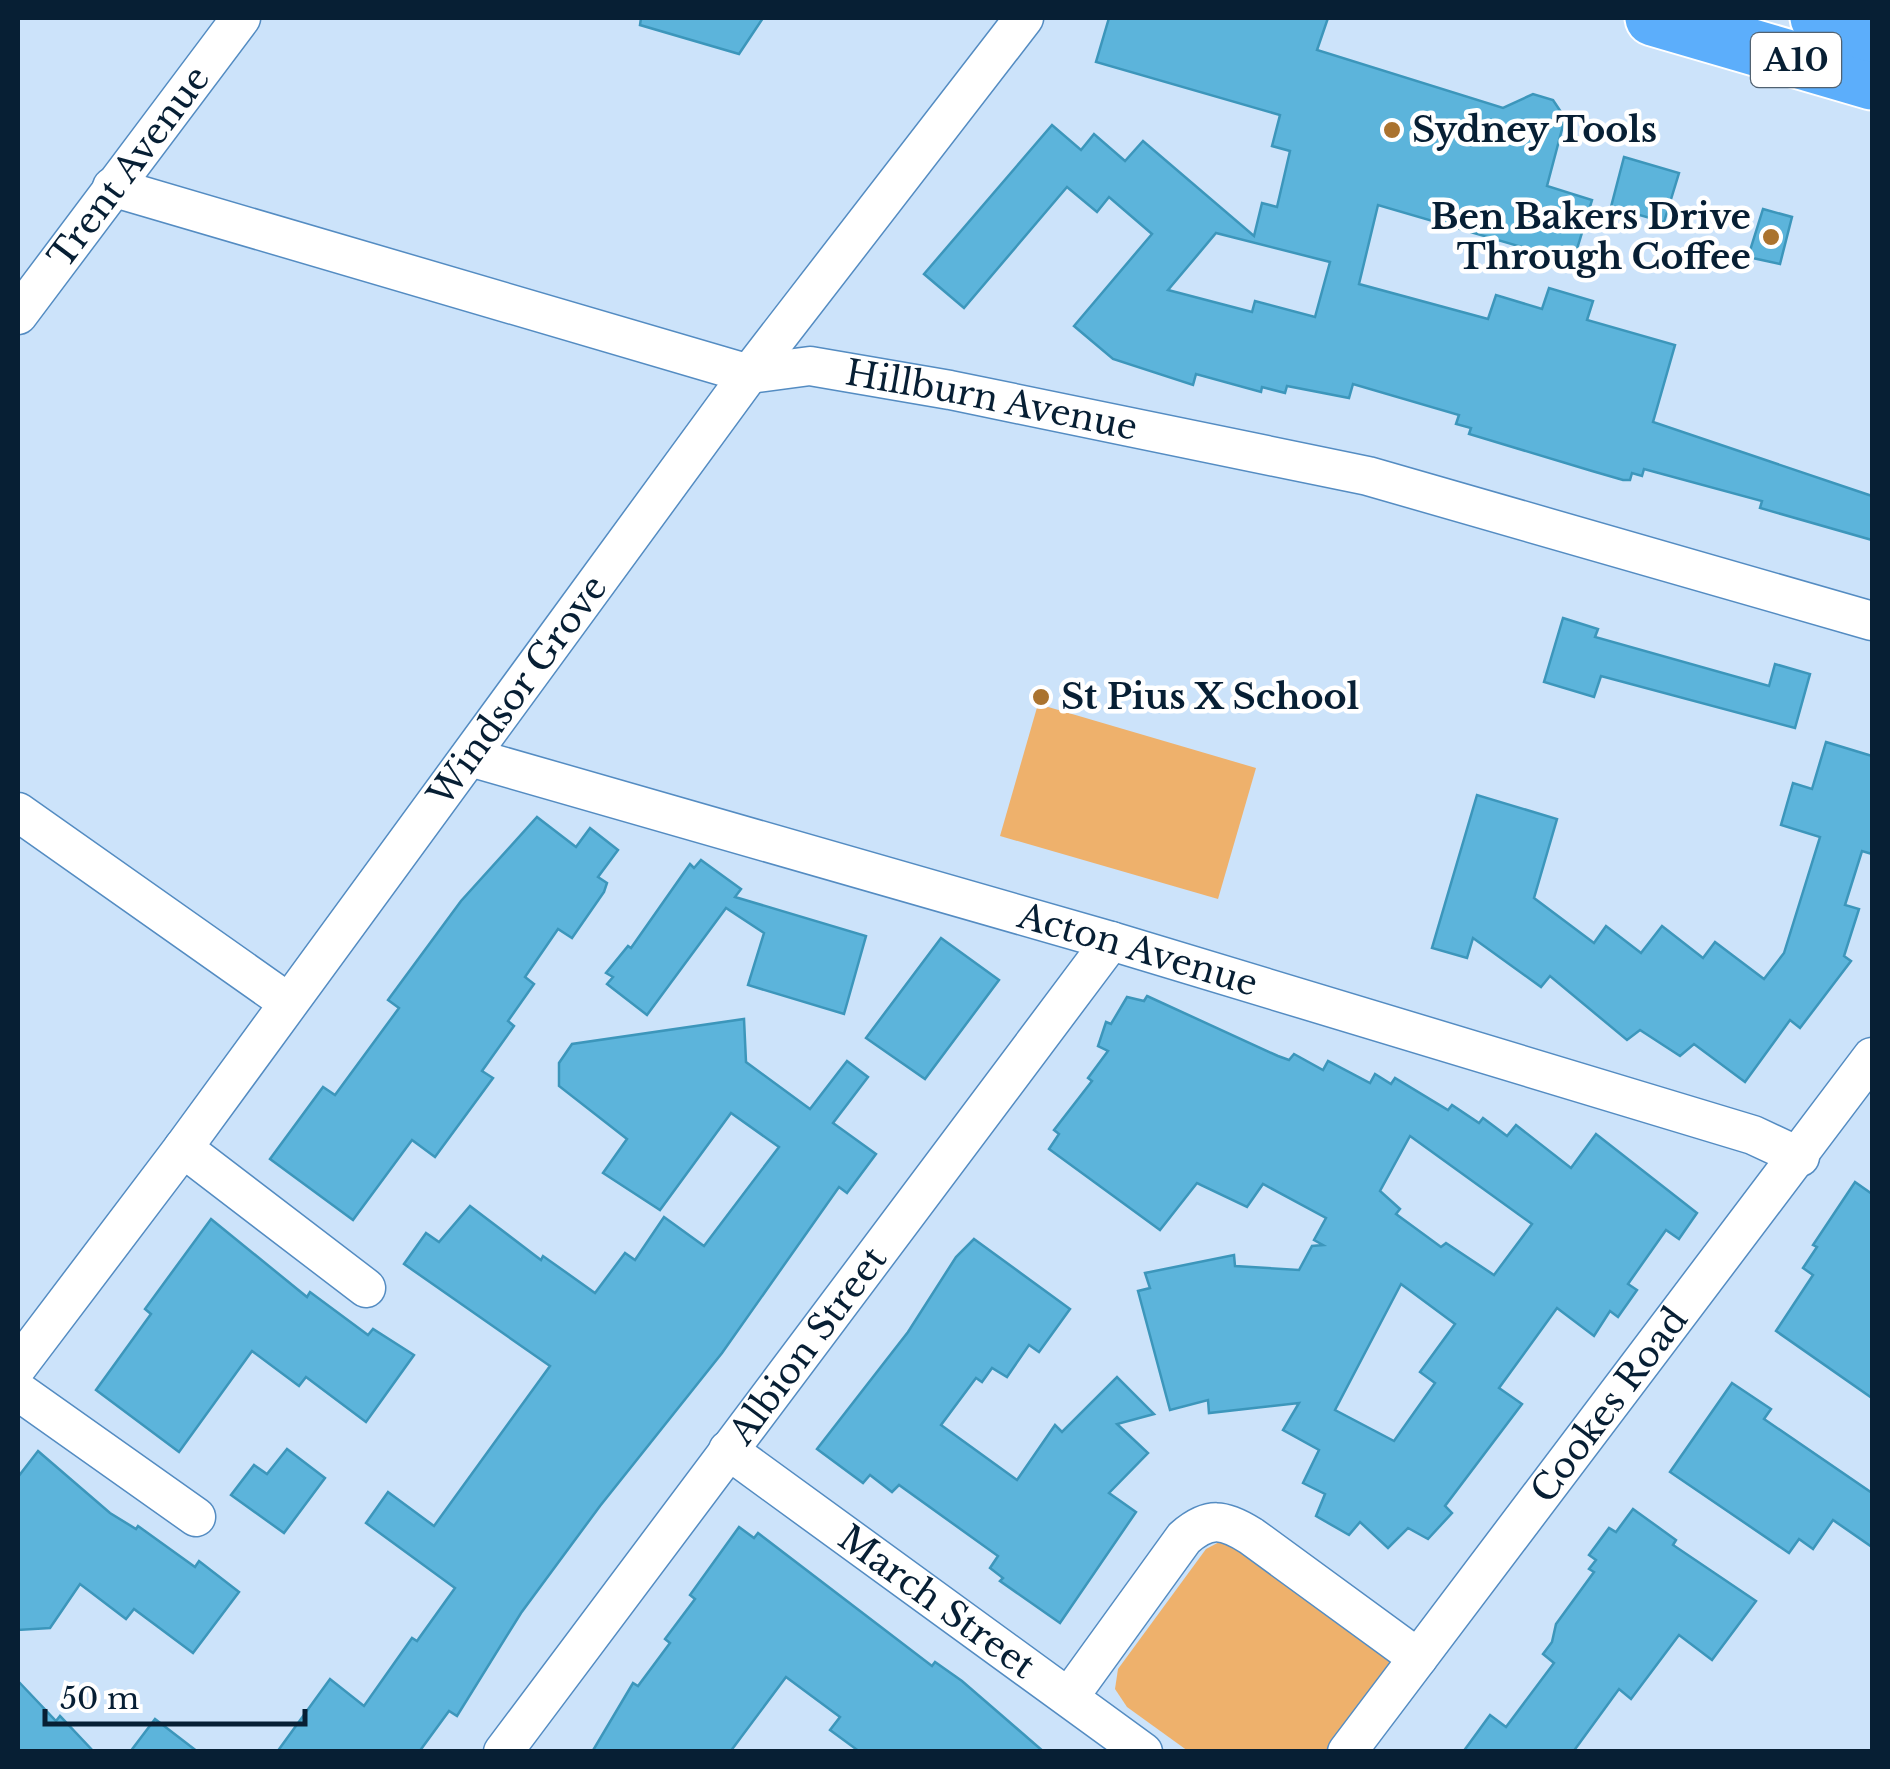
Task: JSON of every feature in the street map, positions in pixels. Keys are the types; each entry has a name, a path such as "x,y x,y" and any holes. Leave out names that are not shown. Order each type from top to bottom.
{"highway":[{"name":"A10","path":"1654,18 1872,82"},
{"name":"A10","path":"1818,18 1872,34"}],"street":[{"name":"Trent Avenue","path":"18,315 240,18"},
{"name":"Windsor Grove","path":"18,1366 183,1148 286,1001 470,757 749,374 1024,18"},
{"name":"Hillburn Avenue","path":"112,187 749,374 810,366 950,390 1368,476 1872,621"},
{"name":"Acton Avenue","path":"470,757 1112,942 1753,1136 1800,1157"},
{"path":"18,812 286,1001"},
{"name":"Albion Street","path":"502,1752 1112,942"},
{"name":"Cookes Road","path":"1346,1752 1872,1057"},
{"path":"183,1148 366,1288"},
{"path":"18,1391 196,1517"},
{"name":"March Street","path":"728,1450 1143,1752"},
{"path":"1070,1697 1184,1538 1202,1522 1227,1522 1251,1536 1418,1658"}],"shaded area":[{"path":"1038,704 1256,768 1218,899 1000,836"},
{"path":"1225,1539 1393,1661 1334,1751 1188,1751 1127,1707 1115,1689 1118,1669 1206,1549"}],"building":[{"path":"641,18 763,18 739,54 640,25"},
{"path":"1109,18 1328,18 1317,50 1503,108 1533,94 1553,100 1565,118 1547,186 1592,200 1573,262 1378,205 1359,284 1488,319 1496,295 1542,309 1549,288 1593,301 1587,320 1675,345 1653,422 1872,496 1872,540 1760,508 1762,501 1644,469 1642,476 1632,473 1630,480 1592,471 1469,434 1471,428 1456,424 1459,415 1353,384 1349,398 1287,386 1285,393 1262,387 1261,392 1196,374 1193,385 1113,359 1074,326 1152,234 1109,197 1097,212 1067,187 964,308 924,274 1052,125 1081,150 1094,134 1125,161 1143,141 1254,236 1262,203 1277,207 1290,151 1272,146 1280,115 1096,62","holes":["1216,233 1330,262 1315,317 1255,301 1252,312 1168,290"]},
{"path":"1624,157 1679,173 1664,222 1611,207"},
{"name":"Ben Bakers Drive Through Coffee","path":"1763,209 1792,217 1780,264 1748,257"},
{"path":"1563,618 1598,629 1595,637 1769,686 1775,664 1810,674 1795,728 1601,676 1594,697 1544,682"},
{"path":"1826,742 1872,756 1872,854 1862,851 1845,905 1859,909 1844,956 1851,961 1800,1028 1790,1020 1745,1082 1694,1044 1680,1056 1640,1030 1627,1040 1550,976 1541,987 1473,938 1467,958 1432,948 1477,795 1557,819 1534,898 1594,943 1606,926 1641,953 1662,926 1703,958 1715,942 1764,979 1784,953 1820,837 1781,825 1793,783 1812,789"},
{"path":"537,817 576,847 590,828 618,850 598,877 607,883 604,892 572,938 558,929 525,977 534,984 508,1021 514,1026 482,1071 493,1078 435,1157 412,1140 353,1220 270,1159 323,1087 335,1095 399,1008 388,1000 461,901"},
{"path":"701,860 741,889 735,897 866,936 844,1014 748,985 764,933 726,908 647,1015 607,984 613,977 606,973 628,946 631,948 690,864 694,868"},
{"path":"941,938 999,980 925,1079 866,1038"},
{"path":"1147,996 1289,1060 1294,1054 1323,1070 1328,1061 1370,1083 1375,1074 1391,1084 1395,1078 1448,1110 1452,1105 1479,1123 1483,1118 1507,1136 1516,1125 1571,1168 1596,1134 1697,1213 1679,1239 1666,1230 1628,1284 1637,1290 1618,1317 1610,1311 1594,1336 1557,1308 1499,1388 1522,1404 1445,1506 1452,1513 1428,1539 1408,1528 1388,1548 1360,1522 1349,1535 1316,1516 1325,1494 1303,1483 1319,1450 1283,1430 1299,1403 1209,1413 1208,1400 1170,1410 1138,1291 1150,1288 1145,1273 1234,1255 1235,1266 1299,1270 1312,1246 1323,1245 1314,1240 1326,1218 1263,1184 1247,1207 1197,1183 1160,1230 1049,1149 1059,1134 1054,1130 1092,1081 1088,1078 1108,1051 1098,1046 1106,1022 1111,1024 1127,997 1144,1001","holes":["1410,1136 1532,1224 1494,1275 1446,1243 1441,1247 1396,1214 1400,1209 1380,1191","1401,1284 1455,1324 1420,1372 1435,1383 1394,1441 1335,1410"]},
{"path":"744,1019 746,1062 810,1109 847,1061 868,1077 833,1123 876,1154 847,1193 839,1187 722,1353 600,1506 521,1613 457,1716 449,1711 419,1752 277,1752 330,1679 364,1706 412,1638 417,1641 455,1588 366,1523 388,1492 434,1526 550,1366 404,1264 426,1233 439,1242 470,1206 541,1260 543,1256 595,1293 625,1253 635,1260 664,1217 704,1246 779,1147 731,1113 660,1210 603,1173 627,1139 559,1086 559,1063 572,1044"},
{"path":"1855,1182 1872,1194 1872,1398 1776,1331 1813,1275 1803,1268 1817,1247 1813,1245"},
{"path":"211,1219 307,1297 310,1292 368,1335 373,1329 414,1355 366,1422 306,1377 299,1386 252,1351 179,1452 96,1390 151,1314 145,1309"},
{"path":"974,1239 1070,1309 1039,1352 1029,1345 1007,1377 992,1368 982,1382 976,1378 941,1425 1017,1480 1055,1425 1062,1432 1117,1377 1154,1414 1117,1424 1148,1453 1109,1493 1136,1512 1060,1623 1000,1581 1003,1578 990,1568 998,1556 899,1485 892,1492 870,1475 863,1483 817,1449 908,1332 956,1257"},
{"path":"1732,1383 1771,1409 1764,1419 1872,1493 1872,1547 1833,1520 1813,1549 1799,1539 1789,1553 1670,1472"},
{"path":"287,1449 325,1478 284,1533 231,1495 254,1465 267,1474"},
{"path":"38,1451 110,1513 136,1529 138,1526 195,1567 199,1561 239,1592 193,1653 134,1609 126,1619 80,1584 50,1628 18,1630 18,1477"},
{"path":"1633,1509 1676,1540 1673,1545 1756,1601 1712,1660 1679,1635 1631,1699 1619,1689 1573,1752 1463,1752 1490,1715 1506,1727 1554,1663 1543,1654 1552,1642 1556,1624 1594,1572 1589,1569 1596,1560 1589,1555 1609,1528 1616,1532"},
{"path":"739,1527 754,1538 758,1533 932,1666 935,1662 962,1681 1044,1752 860,1752 830,1730 840,1717 786,1677 730,1752 592,1752 633,1683 638,1686 670,1643 665,1639 695,1599 690,1595"},
{"path":"18,1681 56,1721 60,1716 94,1752 18,1752"},
{"path":"155,1719 198,1752 130,1752"}],"place":[{"name":"Sydney Tools","path":"1392,130"},
{"name":"Ben Bakers Drive Through Coffee","path":"1771,237"},
{"name":"St Pius X School","path":"1041,697"}]}
